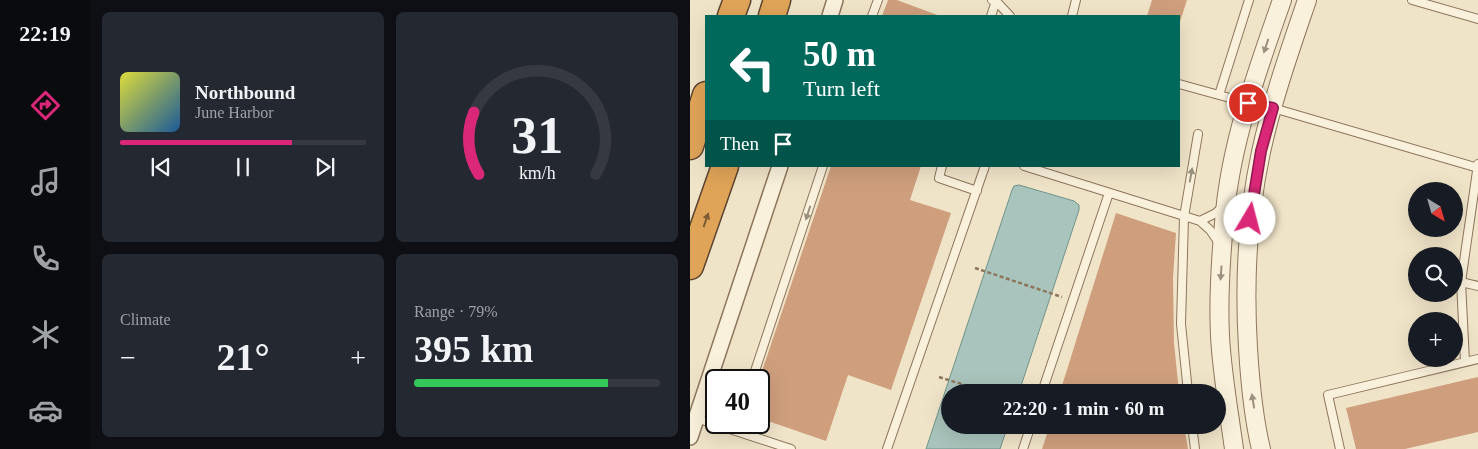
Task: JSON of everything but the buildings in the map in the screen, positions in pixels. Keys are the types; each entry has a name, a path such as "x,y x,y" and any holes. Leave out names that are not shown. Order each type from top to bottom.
{"highway":[{"path":"732,15 737,0"},
{"path":"772,15 777,0"},
{"path":"690,146 705,98"},
{"path":"690,266 725,167"}],"street":[{"path":"830,15 835,0"},
{"path":"1234,449 1220,337 1220,290 1226,203 1235,154 1248,103 1282,0"},
{"path":"1261,449 1250,379 1246,321 1247,254 1251,209 1261,151 1307,0"},
{"path":"690,437 780,167"}],"lane":[{"path":"872,15 878,0"},
{"path":"1072,15 1076,0"},
{"path":"1219,96 1249,0"},
{"path":"1412,0 1478,19"},
{"path":"991,15 994,1"},
{"path":"994,1 1009,15"},
{"path":"1180,84 1219,96 1273,108 1478,167 1463,268"},
{"path":"1187,384 1181,324 1184,217 1198,134"},
{"path":"756,369 823,167"},
{"path":"942,167 938,178 977,191"},
{"path":"887,449 985,167"},
{"path":"1027,167 1200,222 1216,236 1222,251"},
{"path":"1045,384 1109,193"},
{"path":"1200,222 1216,213 1226,203"},
{"path":"1463,282 1478,286"},
{"path":"1462,302 1465,362"},
{"path":"1340,449 1328,394 1478,359"},
{"path":"696,418 705,420"},
{"path":"756,434 791,449"},
{"path":"1022,449 1028,434"},
{"path":"1193,434 1195,449"}],"path":[{"path":"975,268 1062,296"},
{"path":"939,376 963,384"}],"water":[{"path":"1019,185 1074,201 1079,205 1079,210 1022,384 948,384 1012,190 1014,186"},
{"path":"941,404 941,434 1005,434 1000,449 926,449"}],"route":[{"path":"1248,103 1273,108 1261,151 1250,219"}]}
